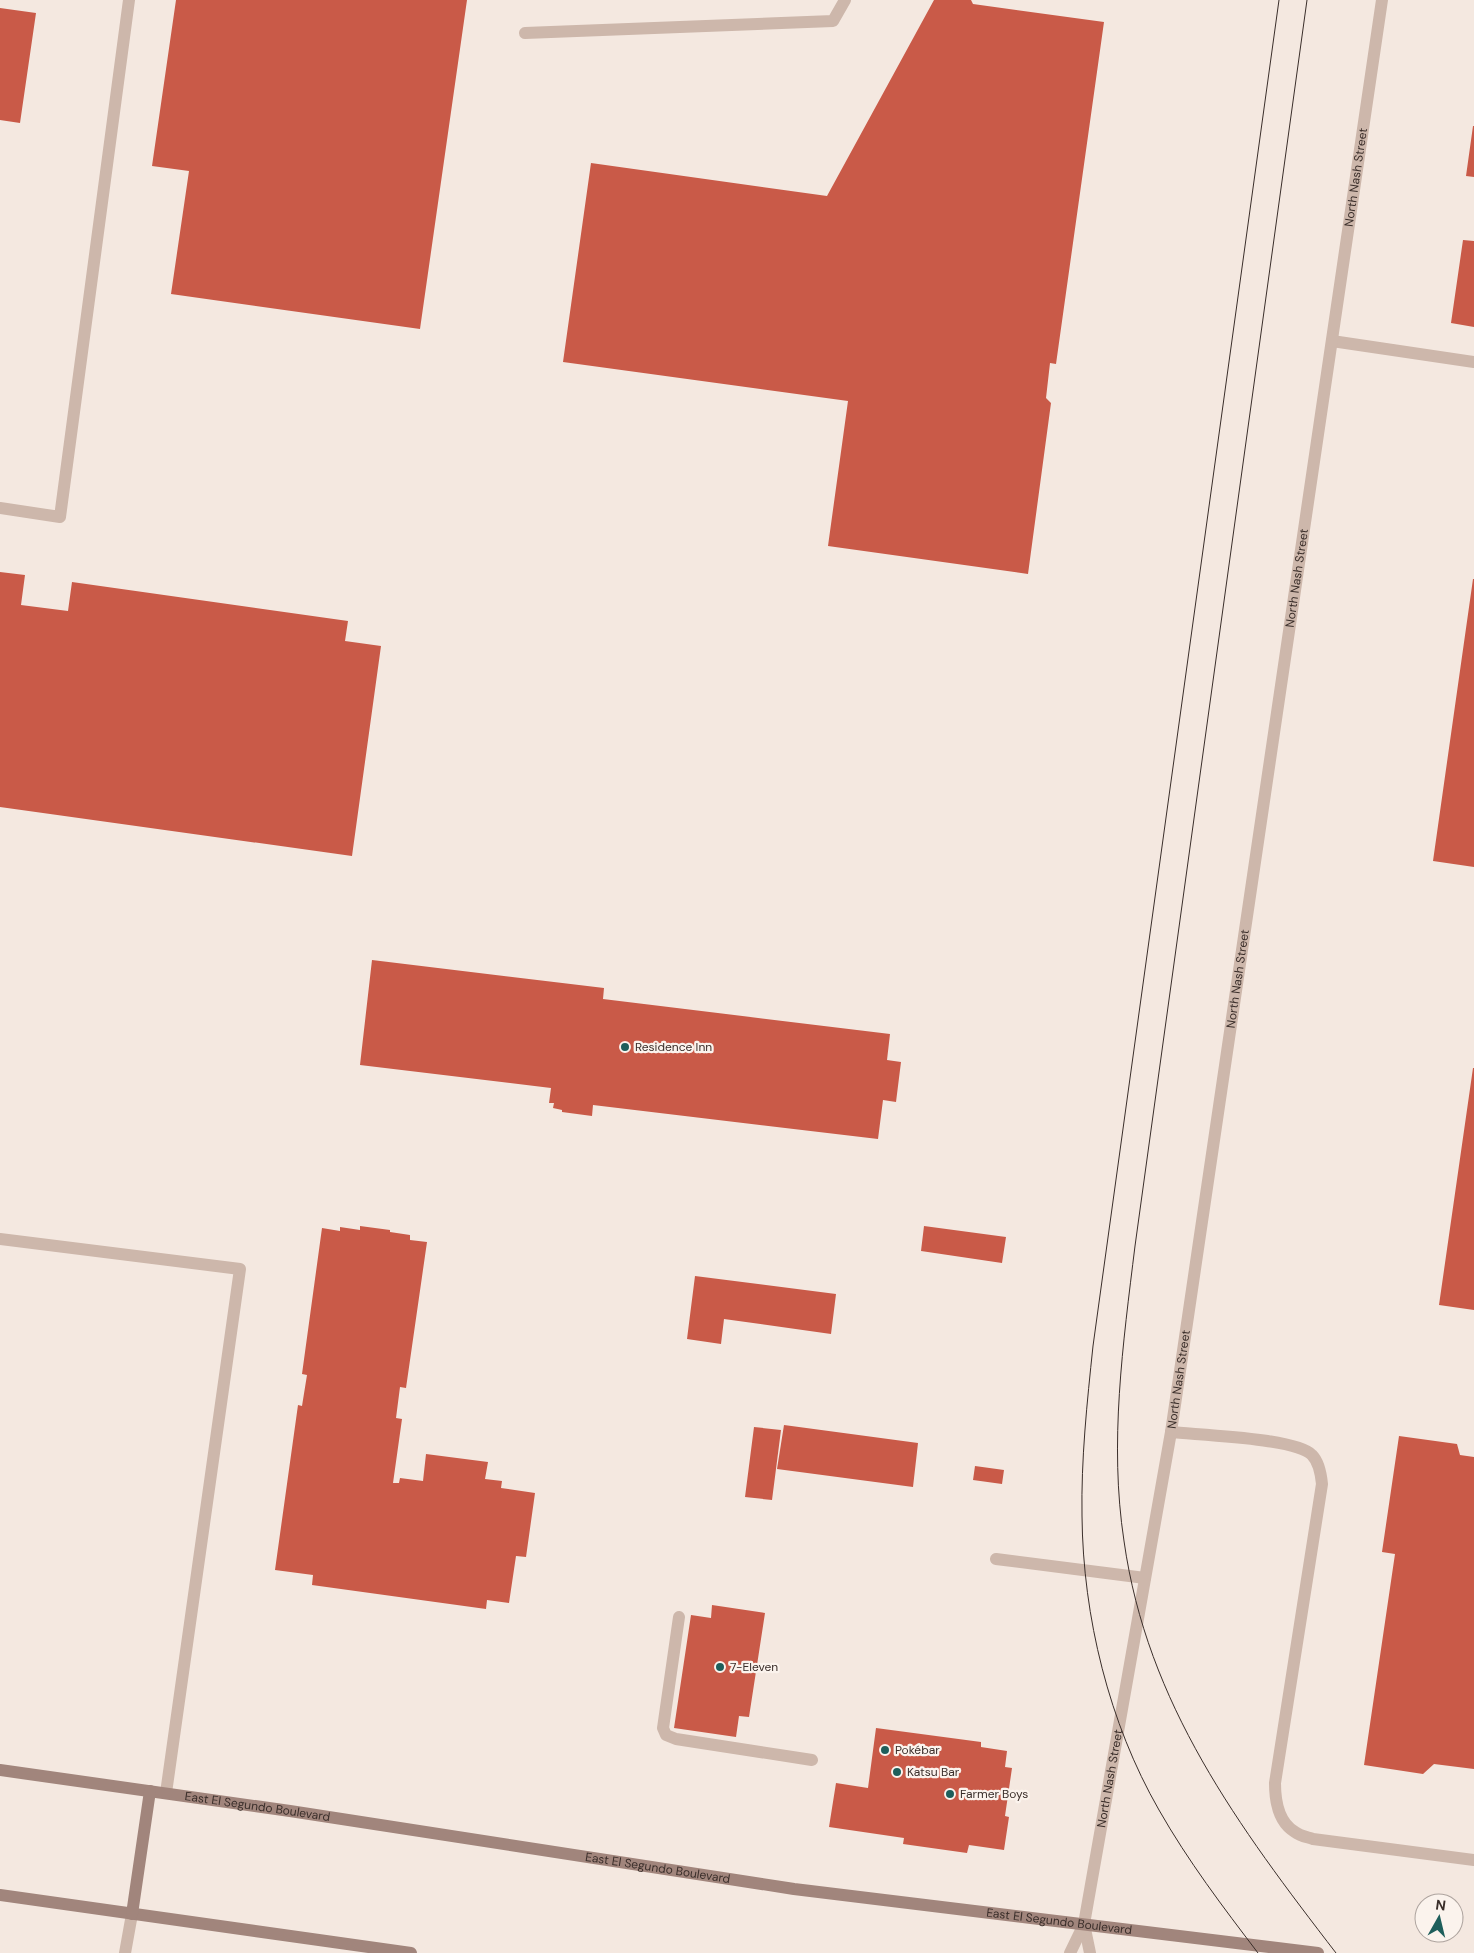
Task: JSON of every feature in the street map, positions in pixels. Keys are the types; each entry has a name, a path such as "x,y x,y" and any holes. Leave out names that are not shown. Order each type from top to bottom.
{"main road":[{"name":"East El Segundo Boulevard","path":"0,1770 290,1810 794,1888 1318,1953"},
{"path":"132,1914 150,1791"},
{"path":"0,1895 411,1953"}],"street":[{"path":"0,508 60,517 129,0"},
{"path":"525,32 833,21 845,0"},
{"name":"North Nash Street","path":"1070,1953 1084,1924 1171,1432 1382,0"},
{"path":"1332,341 1474,362"},
{"path":"0,1239 240,1269 166,1793"},
{"path":"1171,1432 1272,1441 1292,1445 1312,1454 1320,1470 1322,1484 1275,1783 1276,1801 1282,1817 1294,1832 1313,1839 1474,1860"},
{"path":"996,1559 1145,1578"},
{"path":"679,1617 663,1728 666,1735 676,1739 812,1760"},
{"path":"126,1953 132,1914"},
{"path":"1084,1924 1090,1953"}],"building":[{"path":"176,0 467,0 420,329 171,294 189,171 152,166"},
{"path":"934,0 971,0 973,4 1104,22 1056,364 1050,363 1046,398 1051,403 1028,574 828,546 848,401 563,362 591,163 827,196"},
{"path":"0,8 36,13 20,123 0,120"},
{"path":"1474,126 1474,177 1466,176"},
{"path":"1463,240 1474,241 1474,327 1451,323"},
{"path":"0,572 25,575 21,605 68,611 72,582 348,621 345,641 381,646 352,856 0,807"},
{"path":"1474,579 1474,867 1433,861"},
{"name":"Residence Inn","path":"372,960 604,988 603,999 890,1034 887,1060 901,1062 896,1102 883,1100 878,1139 593,1105 592,1116 562,1112 562,1110 553,1108 554,1103 549,1103 551,1088 360,1065"},
{"path":"1474,1068 1474,1310 1439,1305"},
{"path":"360,1226 390,1230 390,1232 410,1235 410,1240 427,1242 406,1388 400,1387 396,1418 402,1419 393,1483 399,1483 400,1478 423,1481 426,1454 488,1462 485,1479 502,1481 501,1488 535,1493 526,1557 516,1556 509,1603 487,1600 486,1609 312,1585 313,1575 275,1570 298,1405 302,1406 307,1375 302,1374 322,1228 340,1231 340,1227 360,1230"},
{"path":"924,1226 1006,1237 1002,1263 921,1251"},
{"path":"695,1276 836,1294 831,1334 724,1319 721,1344 687,1339"},
{"path":"784,1425 918,1443 913,1487 777,1469"},
{"path":"754,1427 781,1430 772,1500 745,1497"},
{"path":"1399,1436 1457,1444 1460,1455 1474,1457 1474,1769 1434,1764 1423,1774 1364,1765 1395,1554 1382,1552"},
{"path":"975,1466 1004,1470 1002,1484 973,1480"},
{"name":"7-Eleven","path":"712,1605 765,1613 749,1717 739,1716 736,1737 674,1728 691,1615 711,1618"},
{"path":"876,1728 981,1742 981,1747 1007,1751 1005,1767 1012,1768 1005,1816 1009,1817 1004,1850 969,1845 967,1853 903,1844 904,1838 829,1827 836,1783 868,1788"}],"tram line":[{"path":"1258,1953 1206,1883 1170,1829 1141,1777 1126,1742 1102,1668 1087,1592 1082,1516 1082,1473 1093,1346 1279,0"},
{"path":"1307,0 1135,1246 1119,1394 1118,1467 1124,1541 1136,1600 1153,1656 1176,1710 1202,1761 1232,1810 1265,1858 1336,1953"}],"place":[{"name":"Residence Inn","path":"625,1047"},
{"name":"7-Eleven","path":"720,1667"},
{"name":"Pokébar","path":"885,1750"},
{"name":"Katsu Bar","path":"897,1772"},
{"name":"Farmer Boys","path":"950,1794"}]}
